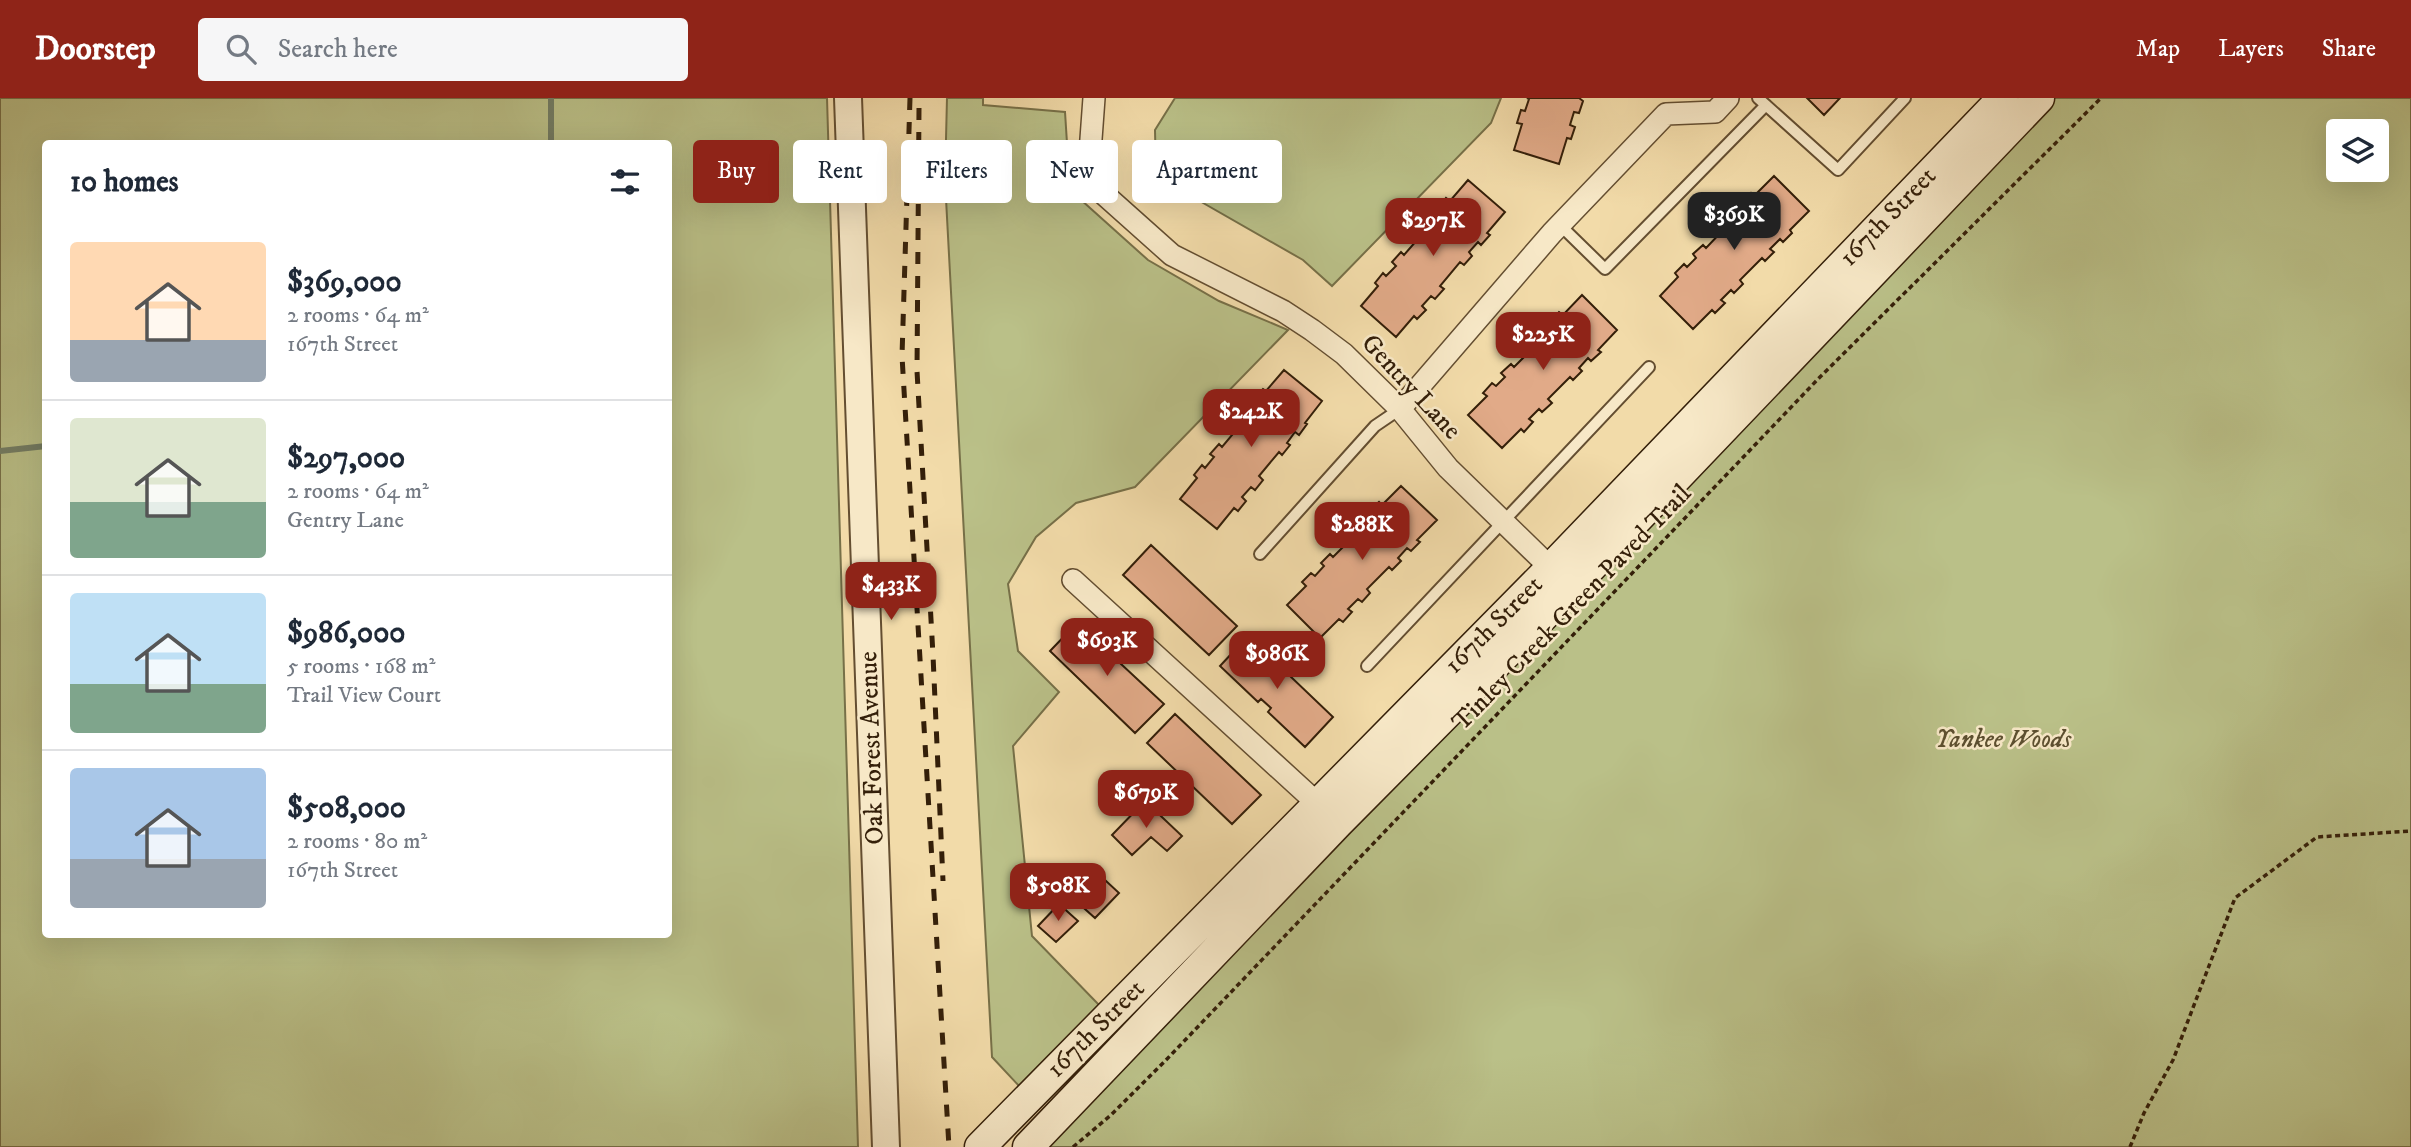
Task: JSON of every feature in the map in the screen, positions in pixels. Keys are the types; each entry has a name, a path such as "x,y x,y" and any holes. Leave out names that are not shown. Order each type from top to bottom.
{"main road":[{"name":"167th Street","path":"1028,1147 1338,823 1561,578 2022,101"},
{"name":"167th Street","path":"980,1147 1318,804 1561,578"}],"street":[{"name":"Oak Forest Avenue","path":"848,98 886,1147"},
{"name":"Gentry Lane","path":"1094,98 1088,180 1172,255 1283,311 1312,330 1368,377 1400,409 1448,468 1561,578"},
{"path":"1400,409 1560,225 1666,114 1715,111 1728,98"},
{"path":"1073,580 1318,804"}],"lane":[{"path":"1560,225 1605,269 1762,101 1838,170 1905,98"},
{"path":"1367,666 1649,367"},
{"path":"1260,554 1375,426 1400,409"}],"path":[{"name":"Tinley Creek Green Paved Trail","path":"1073,1147 1111,1115 1167,1059 1820,377 2101,98"},
{"path":"2130,1147 2144,1113 2173,1060 2235,898 2317,836 2411,831"}],"green space":[{"path":"0,98 827,98 828,140 793,140 793,203 830,203 858,1147 0,1147"},
{"path":"947,98 983,98 983,105 1065,112 1067,140 1026,140 1026,203 1084,203 1148,260 1219,301 1288,330 1135,487 1076,503 1036,537 1008,584 1018,651 1059,692 1013,746 1032,936 1101,1007 1020,1087 992,1057 946,203 1012,203 1012,140 946,140"},
{"path":"1175,98 1501,98 1491,123 1332,286 1303,260 1203,203 1282,203 1282,140 1155,140 1155,130"},
{"name":"Yankee Woods","path":"2054,98 2411,98 2411,1147 1045,1147"}],"building":[{"path":"1527,98 1579,98 1583,101 1579,113 1574,112 1570,125 1575,127 1571,139 1567,138 1559,164 1514,150 1522,124 1517,123 1521,110 1525,111 1529,99"},
{"path":"1807,98 1840,98 1824,115"},
{"path":"1774,176 1809,211 1790,230 1792,233 1783,242 1780,239 1770,249 1774,252 1765,261 1762,258 1740,280 1743,284 1734,293 1731,290 1721,300 1725,303 1715,313 1712,310 1693,329 1660,296 1678,277 1675,273 1696,258 1693,254 1703,245 1706,248 1728,225 1725,221 1733,213 1736,216 1746,206 1742,202 1751,193 1754,196"},
{"path":"1468,180 1505,212 1487,233 1490,235 1481,245 1478,242 1469,252 1472,256 1464,265 1460,262 1440,286 1444,289 1435,299 1431,296 1422,306 1426,310 1417,319 1414,316 1396,337 1361,306 1378,286 1375,283 1383,273 1386,276 1396,266 1392,262 1401,252 1404,255 1425,231 1421,228 1429,219 1432,222 1442,211 1438,208 1446,198 1450,201"},
{"path":"1582,295 1617,330 1598,350 1601,352 1591,361 1588,358 1579,368 1582,371 1573,380 1570,377 1548,399 1552,403 1542,412 1539,409 1529,419 1533,422 1524,432 1521,429 1502,448 1468,415 1487,396 1483,393 1492,383 1496,386 1505,377 1501,373 1511,364 1514,367 1537,344 1533,340 1541,332 1544,335 1554,325 1550,322 1559,312 1563,315"},
{"path":"1284,370 1322,401 1299,435 1295,432 1282,455 1279,452 1259,476 1263,480 1255,490 1251,487 1242,497 1246,501 1238,511 1234,508 1217,529 1180,499 1197,478 1194,475 1202,465 1205,468 1214,457 1210,454 1219,444 1222,447 1243,422 1239,419 1246,410 1250,413 1259,402 1255,398 1263,389 1266,391"},
{"path":"1401,486 1437,520 1417,540 1420,542 1411,551 1407,548 1398,558 1401,561 1392,570 1389,567 1367,589 1370,593 1362,602 1358,599 1348,609 1352,612 1343,622 1339,619 1320,638 1287,605 1306,586 1302,582 1311,573 1315,576 1324,566 1321,563 1330,554 1333,557 1356,534 1352,530 1360,522 1363,525 1373,515 1369,511 1379,502 1382,505"},
{"path":"1151,545 1237,626 1209,655 1123,575"},
{"path":"1077,623 1164,704 1135,733 1050,651"},
{"path":"1248,636 1333,717 1305,747 1268,712 1271,708 1261,699 1258,702 1220,666"},
{"path":"1175,714 1261,795 1232,824 1147,743"},
{"path":"1145,801 1182,836 1167,851 1151,837 1132,855 1112,835"},
{"path":"1091,867 1119,893 1095,918 1067,893"},
{"path":"1059,904 1078,921 1056,942 1038,926"}],"waterway":[{"path":"551,98 551,140"},
{"path":"0,451 42,446"}],"railway":[{"path":"910,98 902,356 949,1147"},
{"path":"919,108 917,371 943,881"}]}
